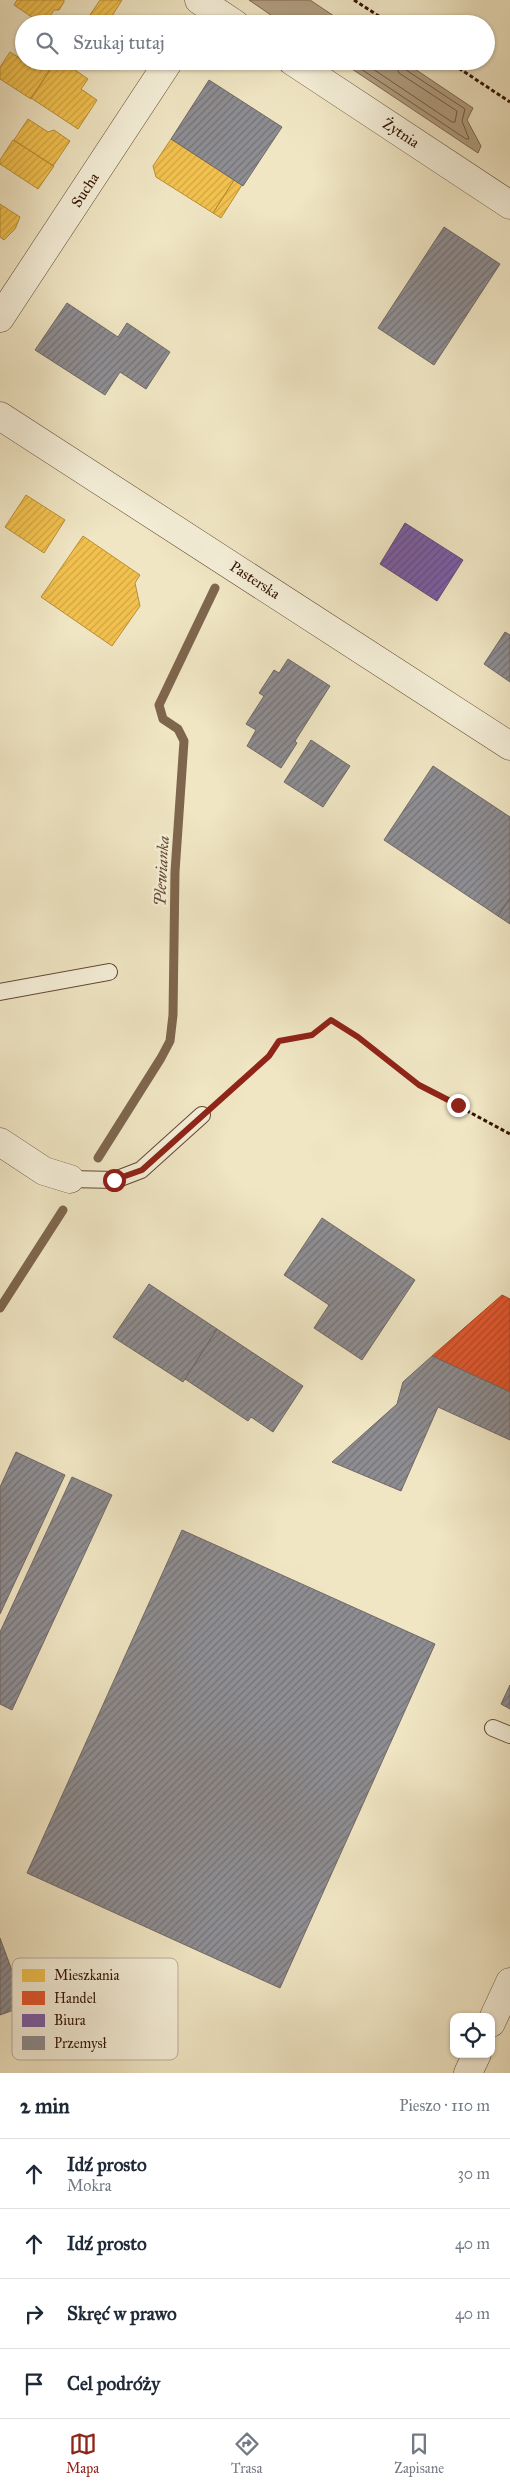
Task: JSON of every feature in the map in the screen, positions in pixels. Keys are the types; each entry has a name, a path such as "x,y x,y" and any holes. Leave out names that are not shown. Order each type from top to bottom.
{"street":[{"path":"200,10 212,15"},
{"name":"Sucha","path":"0,318 163,70"},
{"name":"Żytnia","path":"306,70 510,204"},
{"name":"Pasterska","path":"0,416 510,746"},
{"path":"0,1142 44,1171 70,1179"},
{"path":"495,2014 510,1982"},
{"path":"468,2073 475,2058"}],"lane":[{"path":"0,992 109,972"},
{"path":"70,1179 114,1180 142,1170 202,1115"},
{"path":"493,1728 510,1735"}],"path":[{"path":"354,0 377,15"},
{"path":"462,70 510,102"},
{"path":"202,1115 227,1095 269,1056 279,1041 312,1035 331,1020 358,1037 419,1085 510,1134"}],"water":[{"path":"249,0 310,0 332,15 271,15"},
{"path":"354,70 416,70 473,108 467,120 481,146 478,153"}],"building: Mieszkania":[{"path":"17,0 64,0 59,10 54,10 51,15 29,15 14,5"},
{"path":"100,0 122,0 113,15 90,15"},
{"path":"10,52 15,55 15,70 50,70 31,99 0,79 0,67"},
{"path":"50,70 75,70 88,79 81,89 97,100 78,129 31,98"},
{"path":"28,119 48,132 54,130 70,141 53,166 14,140"},
{"path":"171,139 234,180 213,213 156,177 153,166"},
{"path":"13,140 54,166 38,189 0,164 0,160"},
{"path":"234,180 242,185 221,218 213,213"},
{"path":"0,204 20,217 15,229 4,240 0,237"},
{"path":"26,495 65,520 44,553 5,527"},
{"path":"83,536 140,575 135,583 140,606 112,646 41,597"}],"building: Handel":[{"path":"502,1295 510,1299 510,1392 432,1356"}],"building: Biura":[{"path":"405,523 463,560 437,601 380,564"}],"building: Przemysł":[{"path":"209,80 282,127 243,186 171,139"},
{"path":"444,227 500,264 434,365 378,328"},
{"path":"67,303 118,337 127,323 170,352 146,389 120,372 105,395 35,350"},
{"path":"505,632 510,635 510,682 484,664"},
{"path":"288,659 330,686 295,741 297,743 281,768 247,746 256,730 246,724 264,696 259,693 274,670 279,673"},
{"path":"311,740 350,766 323,807 284,782"},
{"path":"433,766 510,817 510,898 498,916 384,840"},
{"path":"510,898 510,924 498,916"},
{"path":"322,1218 415,1280 362,1360 314,1328 329,1305 284,1275"},
{"path":"149,1284 217,1329 183,1382 113,1337"},
{"path":"217,1329 303,1386 273,1432 251,1417 248,1421 185,1379"},
{"path":"432,1356 510,1392 510,1440 438,1407 401,1491 332,1462 397,1404 403,1382"},
{"path":"16,1452 65,1475 0,1614 0,1487"},
{"path":"72,1477 112,1495 12,1710 0,1704 0,1632"},
{"path":"182,1530 435,1644 280,1988 27,1873"},
{"path":"510,1685 510,1709 501,1704"},
{"path":"0,1938 12,1971 12,2011 0,2015"}],"waterway":[{"name":"Plewianka","path":"98,1158 170,1041 173,1015 175,872 184,741 178,729 163,719 159,705 215,588"},
{"name":"Plewianka","path":"0,1308 63,1210"}],"route":[{"path":"114,1180 142,1170 269,1056 279,1041 312,1035 331,1020 358,1037 419,1085 458,1105"}]}
